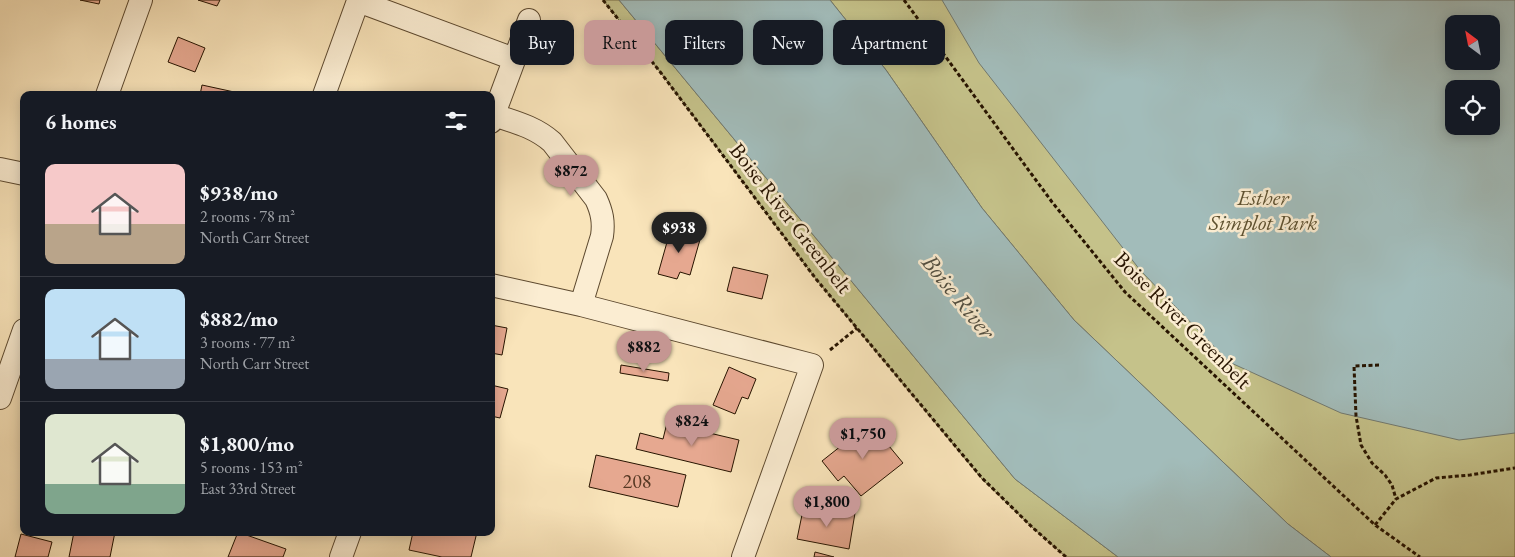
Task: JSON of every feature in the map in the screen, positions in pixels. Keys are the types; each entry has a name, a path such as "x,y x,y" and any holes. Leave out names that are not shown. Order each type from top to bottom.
{"street":[{"path":"108,91 141,0"},
{"path":"325,91 358,1 388,6 510,57"},
{"path":"495,113 512,65"},
{"path":"495,119 532,128 548,138 596,199 601,209 604,226 602,236 581,305"},
{"path":"0,169 20,173"},
{"path":"495,286 581,305 812,365 742,557"},
{"path":"0,398 20,341"},
{"path":"341,557 349,536"}],"path":[{"name":"Boise River Greenbelt","path":"603,0 816,280 982,478 1066,557"},
{"name":"Boise River Greenbelt","path":"904,0 1052,202 1125,292 1375,526 1420,557"},
{"path":"812,365 857,328"},
{"path":"1379,365 1354,366 1358,434 1366,456 1392,485 1396,499"},
{"path":"1375,526 1396,499 1436,478 1515,468"}],"green space":[{"path":"603,0 619,0 636,20 619,20"},
{"name":"Esther Simplot Park","path":"830,0 1515,0 1515,557 1331,557 1288,524 1074,320 982,208 882,65 945,65 945,20 846,20"},
{"path":"655,44 665,56 665,65 673,65 1015,479 1118,557 1066,557 982,479 816,279 655,65"}],"water":[{"name":"Boise River","path":"619,0 830,0 846,20 833,20 833,65 882,65 982,208 1074,320 1288,524 1331,557 1118,557 1015,479 673,65 743,65 743,20 665,20 665,56 655,44 655,20 636,20"},
{"name":"Esther Simplot Park","path":"942,0 1515,0 1515,433 1459,440 1341,413 1229,362 1140,270 979,63"}],"building":[{"path":"80,0 100,0 99,4"},
{"path":"198,0 220,0 217,6"},
{"path":"178,37 205,48 195,72 168,62"},
{"path":"202,85 230,91 201,91"},
{"path":"671,228 701,236 690,275 680,272 677,279 658,274"},
{"path":"733,267 768,275 762,299 727,291"},
{"path":"495,326 507,328 502,355 495,354"},
{"path":"621,365 669,373 668,381 620,373"},
{"path":"729,367 756,379 748,399 742,397 735,414 713,405"},
{"path":"495,386 508,389 500,418 495,417"},
{"path":"667,423 739,440 731,472 636,449 640,433 663,439"},
{"path":"870,423 903,463 861,496 844,476 838,481 822,461"},
{"path":"596,455 686,475 678,507 589,487"},
{"path":"838,507 844,507 843,511 855,513 849,549 797,539 803,510 836,517"},
{"path":"20,536 29,536 52,542 48,557 15,557"},
{"path":"73,536 114,536 110,557 69,557"},
{"path":"236,536 249,536 286,549 283,557 228,557"},
{"path":"412,536 476,536 471,557 442,557 409,550"},
{"path":"815,552 834,557 814,557"}]}
